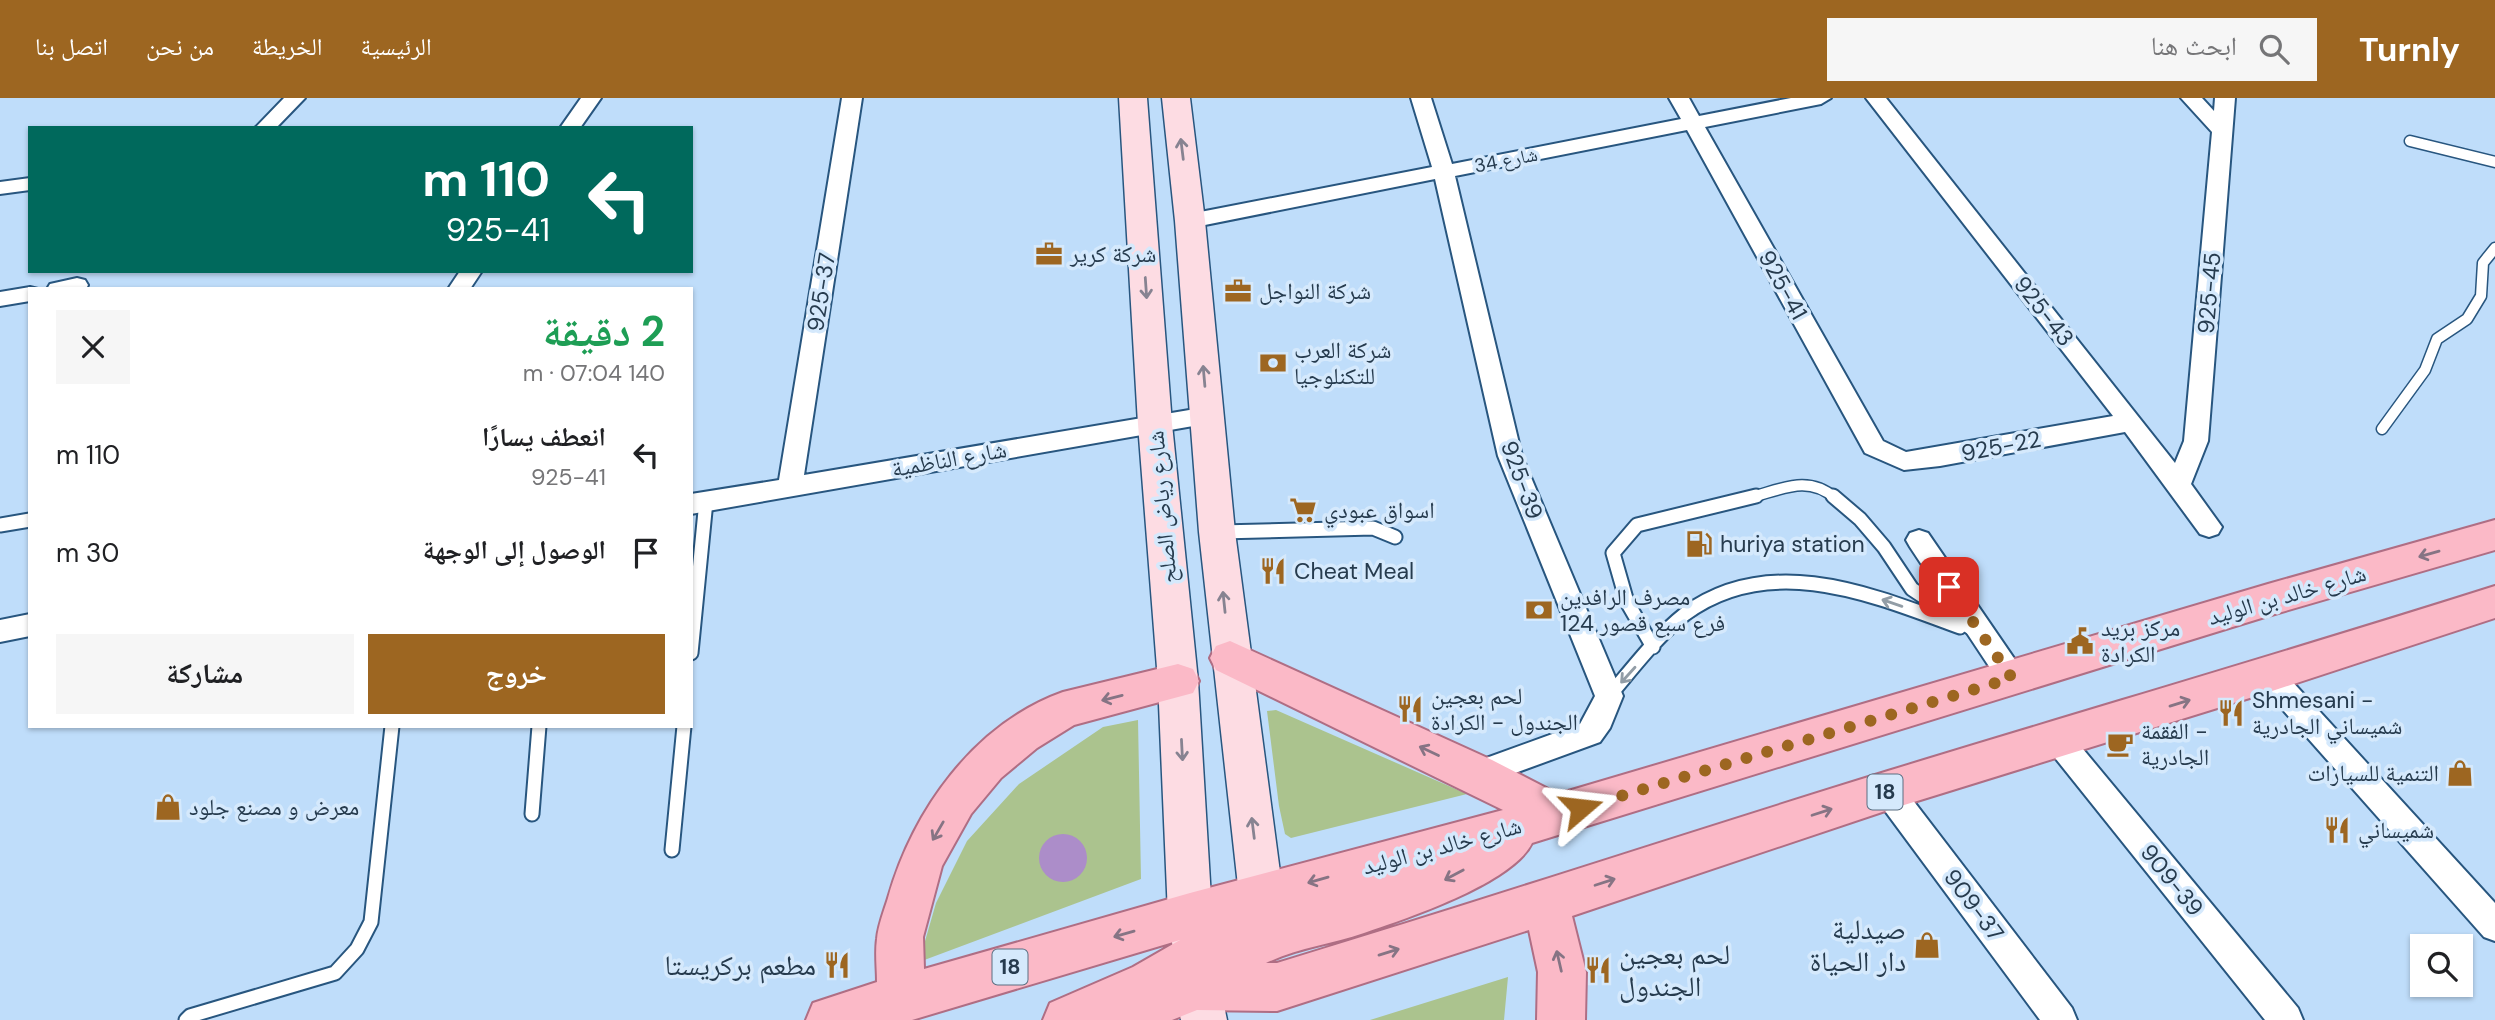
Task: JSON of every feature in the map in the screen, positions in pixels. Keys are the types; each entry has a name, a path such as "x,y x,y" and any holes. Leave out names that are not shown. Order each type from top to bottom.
{"main road":[{"name":"شارع خالد بن الوليد","path":"1261,895 1543,819 2495,535"},
{"name":"18","path":"830,1020 901,998 1197,969 1277,988 1888,791 2269,675 2495,602"},
{"path":"1067,1020 1197,969 1226,970 1246,948 1269,938 1440,883 1482,861 1543,819 1477,774 1230,658"},
{"path":"901,998 900,937 921,860 956,800 986,765 1022,735 1063,710 1178,681"},
{"path":"1197,969 1261,895"},
{"path":"1546,903 1562,972 1561,1020"},
{"path":"1321,923 1310,930 1306,942 1308,955 1318,964 1346,966"},
{"name":"18","path":"1114,1020 1197,969"}],"street":[{"path":"267,126 295,98"},
{"path":"571,126 591,98"},
{"name":"925-37","path":"790,486 852,98"},
{"name":"شارع رياض الصلح","path":"1133,98 1154,424 1178,681 1197,969"},
{"path":"1176,98 1191,221 1230,658 1261,895"},
{"name":"925-39","path":"1421,98 1444,172 1510,456 1609,696"},
{"name":"925-41","path":"1679,98 1874,447"},
{"name":"شارع 34","path":"1191,221 1821,98"},
{"name":"925-43","path":"1876,98 2131,422 2209,527"},
{"path":"2191,98 2224,133"},
{"name":"925-45","path":"2178,485 2196,441 2225,98"},
{"path":"0,188 28,184"},
{"path":"0,299 28,293"},
{"name":"شارع الناظمية","path":"699,503 1207,416"},
{"name":"925-22","path":"1874,447 1904,461 1940,457 2131,422"},
{"path":"1919,540 2012,678"},
{"path":"0,631 28,625"},
{"path":"2269,675 2495,926"},
{"path":"1477,774 1590,733 1600,719 1609,696"},
{"name":"909-39","path":"2058,740 2286,1020"},
{"name":"909-37","path":"1888,791 2060,1020"}],"lane":[{"path":"2410,141 2495,163"},
{"path":"2382,429 2425,370 2437,340 2467,319 2481,296 2483,263 2495,248"},
{"path":"1653,647 1620,588 1613,553 1637,525 1808,483 1823,487 1860,519 1884,547 1912,589 1980,634"},
{"path":"693,616 699,503"},
{"path":"0,525 28,520"},
{"path":"1217,532 1373,528 1395,537"},
{"path":"1609,696 1667,631 1698,606 1744,585 1787,579 1839,585 1980,634"},
{"path":"186,1020 190,1016 335,973 357,948 371,922 392,728"},
{"path":"532,814 539,728"},
{"path":"672,850 684,728"}],"green space":[{"path":"1276,710 1467,794 1291,838 1285,834 1279,806 1267,711"},
{"path":"1138,720 1141,879 919,962 936,903 967,841 1019,784 1103,727"},
{"path":"1508,977 1504,1020 1370,1020"}],"shaded area":[{"path":"1063,834 1080,841 1087,858 1080,875 1063,882 1046,875 1039,858 1046,841"}],"place":[{"name":"شركة كرير","path":"1049,254"},
{"name":"شركة النواجل","path":"1238,291"},
{"name":"شركة العرب للتكنلوجيا","path":"1273,363"},
{"name":"اسواق عبودي","path":"1303,510"},
{"name":"huriya station","path":"1699,544"},
{"name":"Cheat Meal","path":"1273,571"},
{"name":"مصرف الرافدين فرع سبع قصور 124","path":"1539,610"},
{"name":"مركز بريد الكرادة","path":"2080,641"},
{"name":"لحم بعجين الجندول - الكرادة","path":"1410,709"},
{"name":"Shmesani - شميساني الجادرية","path":"2231,713"},
{"name":"الفقمة - الجادرية","path":"2120,744"},
{"name":"التنمية للسيارات","path":"2460,773"},
{"name":"معرض و مصنع جلود","path":"168,807"},
{"name":"شميساني","path":"2337,830"},
{"name":"صيدلية دار الحياة","path":"1927,945"},
{"name":"مطعم بركريستا","path":"837,965"},
{"name":"لحم بعجين الجندول","path":"1598,970"}],"route":[{"path":"1581,808 2012,678 1949,587"}]}
